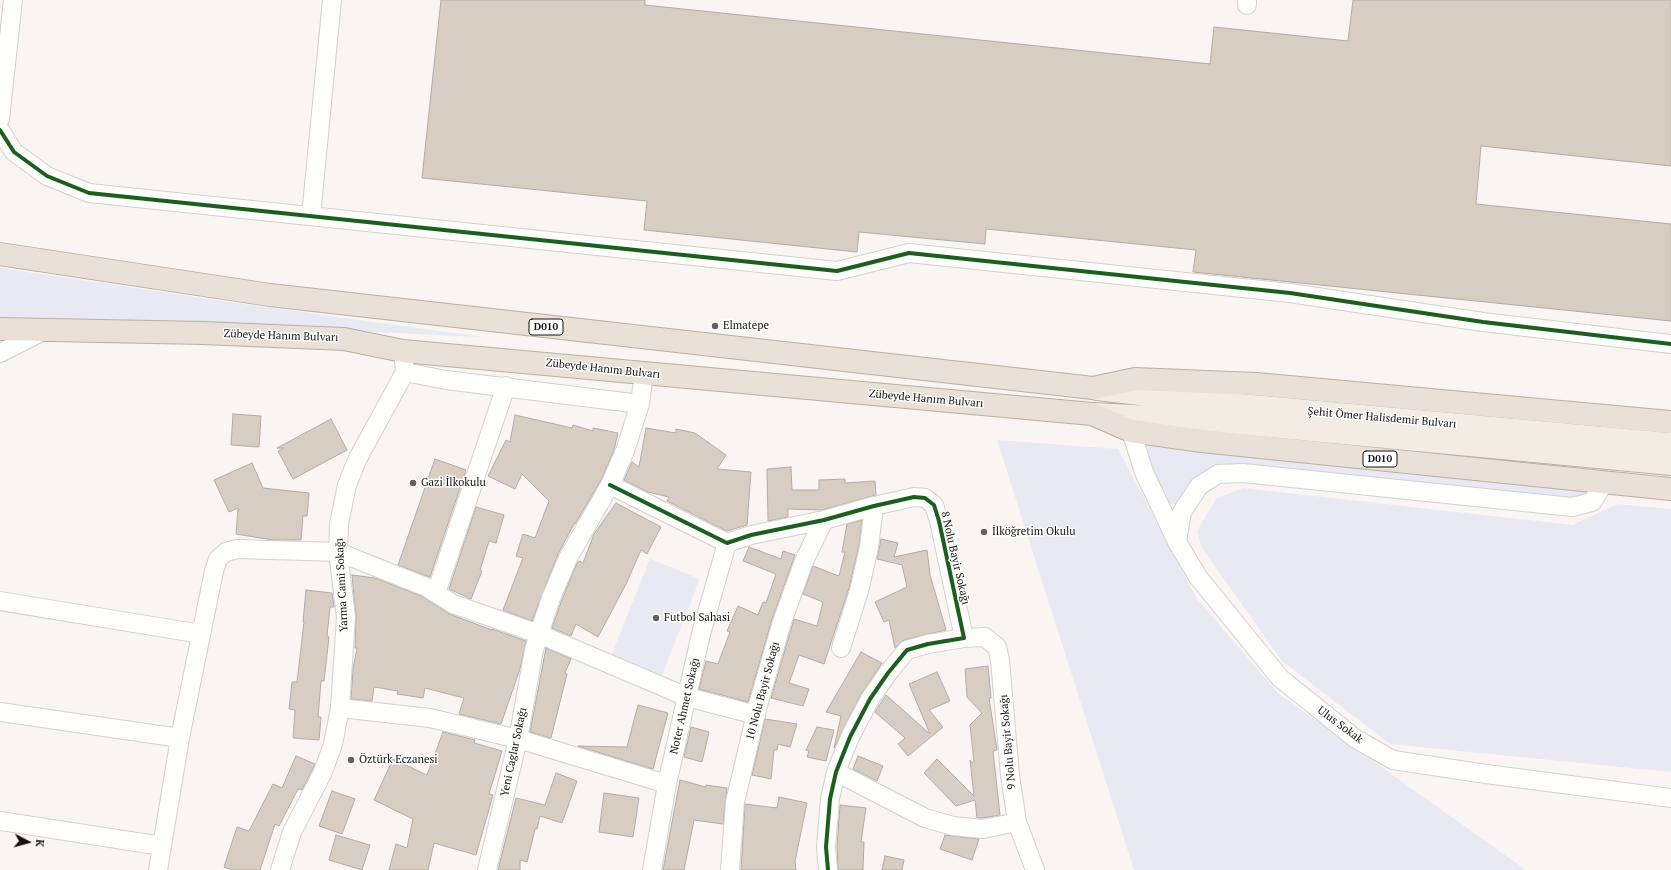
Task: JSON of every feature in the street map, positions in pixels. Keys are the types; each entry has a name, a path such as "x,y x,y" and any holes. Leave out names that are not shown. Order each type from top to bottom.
{"highway":[{"name":"D010","path":"0,254 278,296 1093,388 1135,379 1256,384 1671,422"},
{"name":"Zübeyde Hanım Bulvarı","path":"0,329 203,333 344,339 403,351 1092,414"},
{"name":"D010","path":"1092,414 1131,431 1210,442 1671,489"}],"main road":[{"name":"Şehit Ömer Halisdemir Bulvarı","path":"1093,388 1207,411 1671,464"},
{"name":"Şehit Ömer Halisdemir Bulvarı","path":"1207,411 1671,444"},
{"name":"Zübeyde Hanım Bulvarı","path":"1092,414 1207,411"}],"street":[{"path":"0,119 13,0"},
{"path":"311,216 332,0"},
{"path":"0,130 14,152 47,176 89,193 837,271 909,253 1290,293 1483,322 1671,344"},
{"path":"0,353 43,331"},
{"path":"403,351 405,372 446,380 506,386 640,404"},
{"name":"Yarma Cami Sokağı","path":"280,870 292,832 323,772 333,744 340,708 346,617 338,552 339,524 347,485 358,458 405,372"},
{"name":"Yeni Caglar Sokağı","path":"488,870 518,740 534,650 539,634 551,598 568,558 610,485 625,451 640,404 644,373"},
{"path":"436,593 506,386"},
{"name":"Ulus Sokak","path":"1131,431 1144,472 1177,542 1198,577 1280,678 1356,739 1393,760 1486,774 1671,798"},
{"path":"1177,542 1182,512 1199,486 1218,474 1243,473 1572,507 1592,502 1605,482"},
{"path":"610,485 727,543"},
{"name":"8 Nolu Bayir Sokağı","path":"727,543 751,535 824,520 874,506 914,497 925,498 934,505 939,521 964,638"},
{"path":"841,648 861,583 869,546 874,506"},
{"name":"10 Nolu Bayir Sokağı","path":"730,870 735,802 756,715 782,622 804,561 824,520"},
{"name":"Noter Ahmet Sokağı","path":"652,870 667,784 710,595 727,543"},
{"path":"158,870 180,738 214,571 218,560 226,552 237,548 338,552 426,586 453,604 539,634 687,697 756,715"},
{"path":"0,601 202,634"},
{"name":"9 Nolu Bayir Sokağı","path":"964,638 985,637 997,647 1000,660 1010,775 1017,822 1035,870"},
{"path":"828,870 826,846 830,800 836,772 850,737 870,699 888,673 908,650 928,644 964,638"},
{"path":"340,708 430,718 518,740 667,784"},
{"path":"0,712 180,738"},
{"path":"836,772 925,818 953,826 983,829 1017,822"},
{"path":"0,821 162,846"}],"shaded area":[{"path":"0,268 243,304 483,337 240,326 0,319"},
{"path":"997,440 1118,449 1197,599 1279,694 1526,870 1134,870"},
{"path":"1144,444 1585,492 1583,497 1546,498 1209,469 1196,480 1179,504 1172,504 1167,503 1162,494"},
{"path":"1243,488 1573,525 1617,504 1671,509 1671,772 1390,744 1282,661 1202,548 1197,531 1216,499"},
{"name":"Futbol Sahasi","path":"650,559 700,579 662,675 611,656"}],"building":[{"path":"441,0 645,0 645,5 1210,64 1214,27 1348,41 1353,0 1671,0 1671,166 1481,146 1476,204 1671,224 1671,321 1193,272 1196,250 986,229 985,244 859,232 857,252 644,230 647,201 422,178"},
{"path":"233,414 261,416 259,447 231,445"},
{"path":"515,415 572,428 573,425 593,431 593,428 618,433 614,450 601,480 574,524 558,554 532,621 503,610 523,558 516,556 523,534 535,538 549,501 522,474 515,489 488,476 506,440 510,442"},
{"path":"331,419 347,450 293,479 278,451 284,448 277,448"},
{"path":"646,428 676,433 676,429 695,433 726,455 717,469 751,472 747,525 727,531 667,501 669,497 648,492 624,480 632,462 639,467"},
{"path":"435,459 466,470 430,577 398,565"},
{"path":"252,463 263,488 309,493 307,516 303,516 301,540 273,540 236,534 238,508 229,512 214,480"},
{"path":"791,467 792,490 819,490 819,480 845,479 845,483 875,481 876,495 822,510 788,509 788,517 768,521 767,469"},
{"path":"616,503 661,527 647,554 641,550 626,584 598,637 576,624 571,636 552,628 577,563 579,561 583,563 594,534"},
{"path":"476,507 504,515 496,543 489,541 480,570 482,571 471,599 449,589"},
{"path":"862,520 859,545 849,588 824,664 799,655 789,683 809,689 803,706 771,698 794,619 817,626 823,602 803,594 813,566 839,576 845,552 842,552 847,524"},
{"path":"881,539 898,543 894,557 927,550 930,575 946,630 904,640 895,648 889,620 884,622 875,602 907,587 902,565 877,559"},
{"path":"749,547 781,559 783,551 795,555 772,619 748,702 699,689 706,661 718,664 730,632 727,631 738,606 758,615 763,602 766,603 776,574 743,561"},
{"path":"352,575 375,578 421,596 449,614 526,641 520,669 501,724 459,714 464,698 425,688 423,698 397,694 398,691 374,687 372,701 351,699 353,669 357,648 355,648 356,616"},
{"path":"306,590 332,593 334,607 330,607 327,636 329,637 324,681 321,681 318,717 321,717 319,740 293,738 295,710 289,709 292,682 297,682"},
{"path":"546,648 571,659 565,673 567,674 551,738 530,732"},
{"path":"861,652 882,663 861,694 834,748 841,716 826,712"},
{"path":"988,666 991,698 989,698 997,750 993,751 1000,815 977,818 975,800 956,806 924,773 937,759 974,796 970,760 972,763 974,762 970,725 982,713 967,697 965,669"},
{"path":"937,672 950,701 929,710 943,727 908,756 898,744 905,738 875,712 886,695 930,734 909,684"},
{"path":"638,705 668,713 653,769 578,746 627,747"},
{"path":"765,719 797,724 790,747 778,744 777,750 774,750 771,779 752,775"},
{"path":"691,727 709,732 702,762 684,757"},
{"path":"817,727 834,730 826,761 807,757 809,751 806,750"},
{"path":"443,732 475,740 474,743 502,751 489,794 493,795 476,855 434,843 428,870 389,870 396,844 407,848 413,819 374,800 393,759 427,775"},
{"path":"296,756 315,764 302,790 298,789 279,826 275,824 260,870 233,870 224,867 237,827 249,831 273,784 282,788"},
{"path":"858,756 883,766 877,781 853,769"},
{"path":"556,773 577,781 562,823 540,816 537,829 535,829 527,862 520,860 520,870 498,870 516,798 545,805"},
{"path":"680,780 706,787 706,785 727,788 723,824 694,820 684,870 663,870"},
{"path":"332,791 355,799 342,834 319,826"},
{"path":"604,793 639,798 633,837 599,832"},
{"path":"779,797 807,803 795,861 796,870 741,870 745,804 777,808"},
{"path":"840,805 866,808 861,842 864,842 863,870 838,870 837,847"},
{"path":"336,835 370,845 362,870 329,860"},
{"path":"945,835 979,839 972,860 940,849"},
{"path":"885,856 904,860 902,870 882,870"}],"cycle path":[{"path":"0,130 14,152 47,176 89,193 837,271 909,253 1290,293 1483,322 1671,344"},
{"path":"610,485 727,543 751,535 824,520 914,497 925,498 934,505 939,521 964,638 928,644 907,650 888,673 870,699 850,737 836,772 830,799 826,847 828,870"}],"place":[{"name":"Elmatepe","path":"715,326"},
{"name":"Gazi İlkokulu","path":"413,483"},
{"name":"İlköğretim Okulu","path":"984,532"},
{"name":"Futbol Sahasi","path":"656,618"},
{"name":"Öztürk Eczanesi","path":"351,760"}]}
